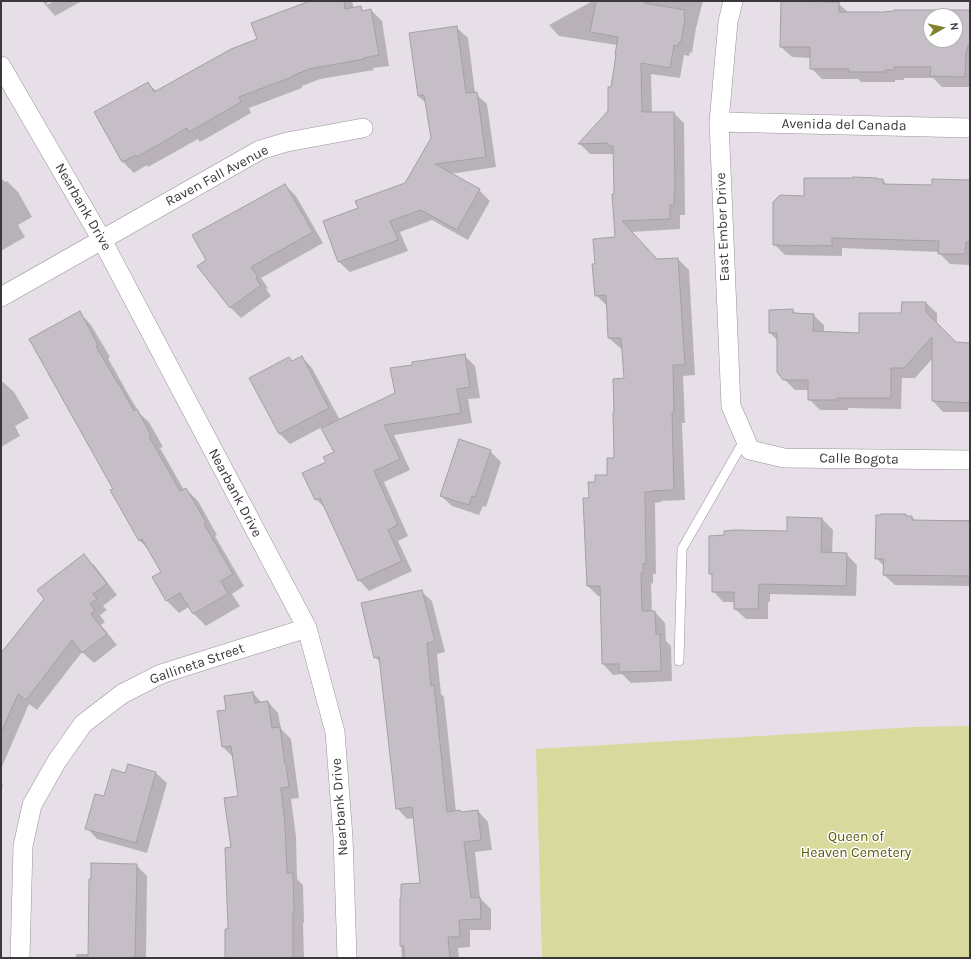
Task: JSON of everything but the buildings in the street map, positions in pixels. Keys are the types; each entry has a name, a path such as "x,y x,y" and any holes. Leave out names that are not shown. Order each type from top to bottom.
{"street":[{"name":"East Ember Drive","path":"733,1 728,22 719,122 731,406 747,444"},
{"name":"Nearbank Drive","path":"1,66 102,240 307,628 335,732 344,837 346,958"},
{"name":"Avenida del Canada","path":"719,122 970,128"},
{"name":"Raven Fall Avenue","path":"1,297 260,150 287,142 363,128"},
{"name":"Calle Bogota","path":"747,444 784,458 970,460"},
{"name":"Gallineta Street","path":"20,958 23,846 32,805 57,761 83,724 122,694 162,674 307,628"}],"lane":[{"path":"679,661 682,548 747,444"}],"green space":[{"name":"Queen of Heaven Cemetery","path":"970,726 970,958 542,958 536,749 915,727"}]}
